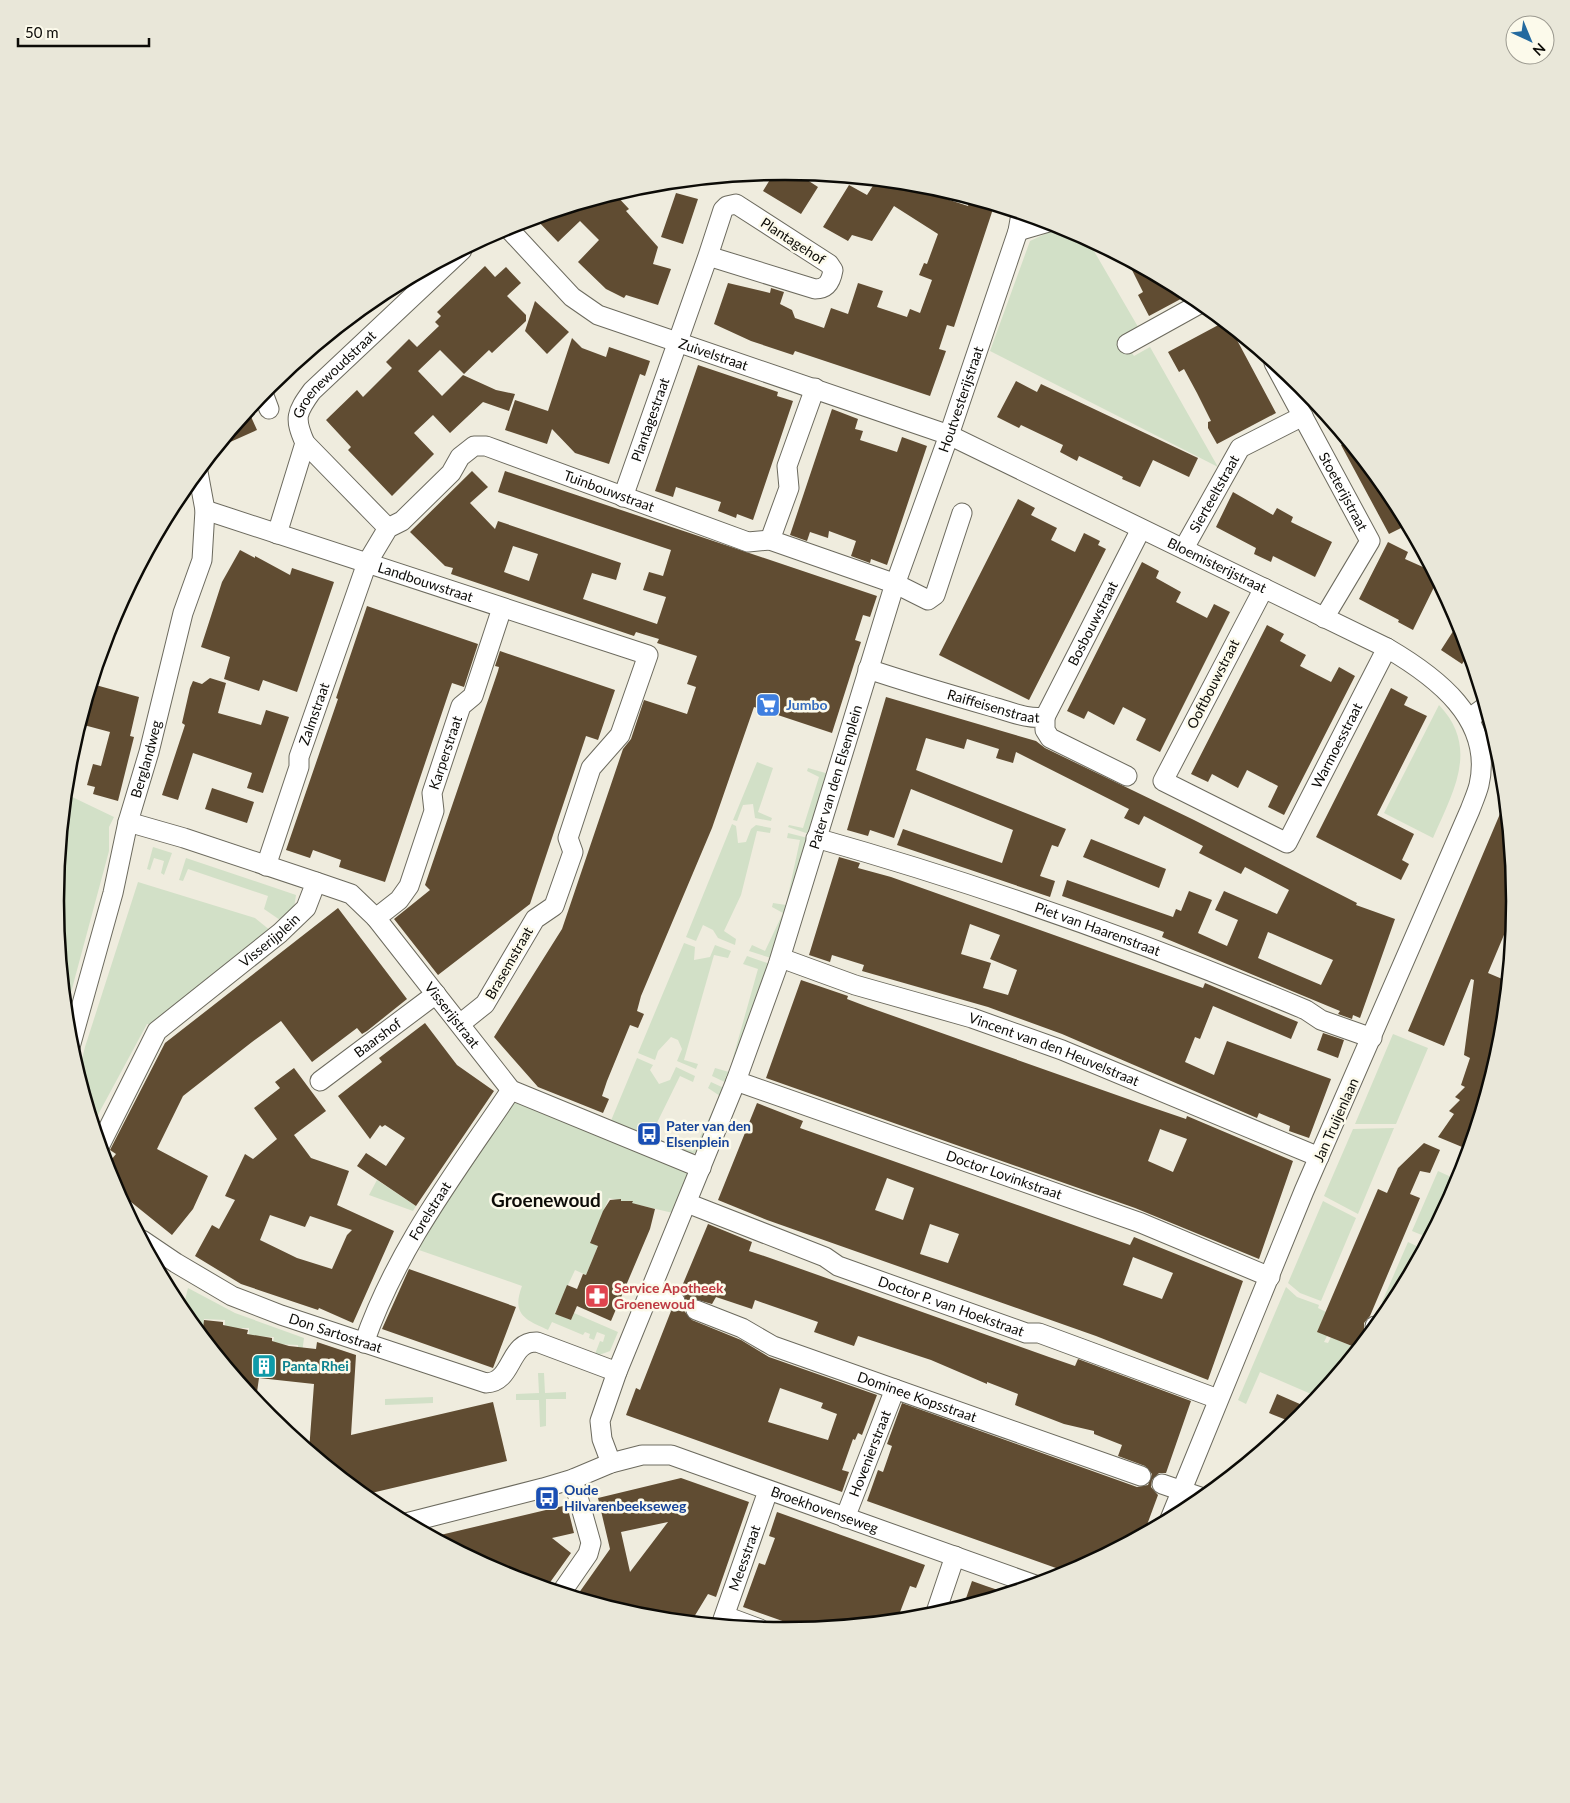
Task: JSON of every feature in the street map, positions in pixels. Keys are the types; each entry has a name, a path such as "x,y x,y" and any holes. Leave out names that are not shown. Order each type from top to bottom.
{"street":[{"name":"Plantagehof","path":"676,340 726,206 736,204 829,264 833,270 828,285 822,289 708,256"},
{"name":"Houtvesterijstraat","path":"868,669 896,584 950,435 1019,222"},
{"name":"Zuivelstraat","path":"514,233 585,308 598,315 676,340 950,435"},
{"name":"Groenewoudstraat","path":"277,534 305,443 296,423 301,406 312,391 445,266"},
{"path":"1127,344 1193,307"},
{"name":"Plantagestraat","path":"623,498 676,340"},
{"name":"Stoeterijstraat","path":"1283,380 1370,541 1324,618"},
{"path":"770,540 788,488 787,466 815,388"},
{"name":"Sierteeltstraat","path":"1184,548 1240,448 1303,416"},
{"name":"Bloemisterijstraat","path":"950,435 1077,495 1141,530 1184,548 1386,648 1425,671 1454,699 1470,718"},
{"path":"305,443 388,528"},
{"name":"Tuinbouwstraat","path":"367,563 388,528 402,521 451,473 460,458 474,446 486,446 623,498 748,542 770,540 896,584"},
{"name":"Berglandweg","path":"75,1027 113,893 128,822 149,752 183,613 202,560 205,510 200,481"},
{"name":"Landbouwstraat","path":"205,510 648,654"},
{"path":"896,584 928,600 936,595 962,513"},
{"name":"Bosbouwstraat","path":"1045,717 1141,530"},
{"name":"Zalmstraat","path":"266,866 299,766 299,757 367,563"},
{"name":"Ooftbouwstraat","path":"1264,588 1163,781 1288,843"},
{"name":"Karperstraat","path":"376,918 399,900 409,886 434,811 432,793 455,723 461,706 473,696 502,608"},
{"name":"Warmoesstraat","path":"1288,843 1386,648"},
{"name":"Brasemstraat","path":"460,1024 485,1004 535,919 554,906 573,852 568,838 591,768 620,735 648,654"},
{"name":"Raiffeisenstraat","path":"868,669 928,689 1017,714 1037,719 1045,717 1045,730 1050,738 1127,776"},
{"name":"Pater van den Elsenplein","path":"611,1463 602,1438 600,1422 616,1372 736,1081 780,958 868,669"},
{"path":"1470,718 1481,710"},
{"name":"Jan Truijenlaan","path":"1174,1508 1319,1157 1372,1038 1480,784 1486,739 1470,718"},
{"path":"128,822 184,838 316,882"},
{"name":"Piet van Haarenstraat","path":"816,838 889,858 1116,934 1306,1010 1321,1020 1372,1038"},
{"name":"Visserijstraat","path":"316,882 351,894 376,918 512,1090 701,1168"},
{"name":"Visserijplein","path":"104,1138 157,1031 280,933 306,908 316,882"},
{"name":"Vincent van den Heuvelstraat","path":"780,958 855,985 972,1018 1062,1050 1319,1157"},
{"name":"Baarshof","path":"320,1081 436,994"},
{"name":"Doctor Lovinkstraat","path":"736,1081 1141,1223 1270,1277"},
{"name":"Forelstraat","path":"364,1342 383,1291 418,1228 512,1090"},
{"name":"Doctor P. van Hoekstraat","path":"687,1203 825,1257 838,1266 1026,1333 1039,1333 1218,1400"},
{"name":"Don Sartostraat","path":"152,1247 232,1296 486,1383 496,1383 504,1377 514,1356 522,1345 529,1342 537,1342 616,1372"},
{"path":"650,1290 675,1300"},
{"name":"Dominee Kopsstraat","path":"696,1310 742,1328 773,1346 1141,1476"},
{"name":"Hovenierstraat","path":"846,1518 895,1388"},
{"name":"Broekhovenseweg","path":"611,1463 642,1455 671,1455 1025,1581"},
{"path":"415,1521 573,1479 611,1463"},
{"path":"565,1588 588,1554 591,1543 573,1479"},
{"path":"1162,1484 1195,1495"},
{"name":"Meesstraat","path":"723,1620 768,1491"},
{"path":"938,1606 955,1556"}],"green space":[{"path":"1051,231 1093,250 1141,332 1124,341 1134,356 1150,347 1218,467 990,351 1030,241"},
{"path":"1439,705 1451,721 1458,737 1460,754 1459,770 1454,787 1433,838 1384,813"},
{"path":"757,762 773,768 758,812 772,818 771,821 755,818 753,804 743,805 737,821 733,820"},
{"path":"808,768 829,774 809,834 788,827 789,825 803,828 819,777 807,771"},
{"path":"72,797 114,817 109,827 109,851 70,996 65,949 64,902 65,854"},
{"path":"732,824 736,826 738,843 746,842 751,829 756,825 771,828 770,833 757,831 741,895 724,931 736,939 735,945 718,938 713,930 703,925 696,941 686,937"},
{"path":"788,833 808,838 771,958 749,951 752,945 765,951 783,913 772,907 773,903 786,905 800,840 787,838"},
{"path":"153,847 172,853 164,875 161,873 164,861 154,858 150,870 147,869"},
{"path":"186,858 296,895 294,908 280,920 264,909 268,896 188,869 183,881 179,880"},
{"path":"138,882 255,918 271,931 155,1020 153,1024 147,1024 97,1117 82,1060"},
{"path":"684,943 695,947 694,960 710,957 715,945 731,951 728,958 714,955 684,1060 698,1064 696,1069 677,1061 682,1049 678,1040 671,1037 658,1051 655,1060 638,1053"},
{"path":"747,956 770,964 729,1084 712,1076 715,1068 729,1072 758,969 743,964"},
{"path":"1393,1034 1428,1048 1396,1124 1355,1124"},
{"path":"637,1058 653,1065 650,1070 659,1084 670,1080 676,1067 695,1076 693,1082 680,1076 650,1137 610,1123"},
{"path":"711,1082 726,1089 700,1151 690,1155 679,1150 680,1146 693,1151 720,1096 708,1088"},
{"path":"514,1098 690,1173 673,1213 609,1198 590,1242 598,1246 586,1275 575,1270 555,1313 571,1320 574,1313 618,1332 610,1351 599,1355 595,1354 600,1341 603,1342 605,1335 597,1332 594,1340 589,1338 590,1334 585,1332 583,1335 552,1322 548,1330 527,1319 520,1310 518,1304 522,1286 419,1250 421,1248 418,1247 417,1237"},
{"path":"1394,1128 1358,1214 1324,1196 1353,1129"},
{"path":"1438,1171 1451,1177 1424,1236 1412,1231"},
{"path":"377,1180 416,1206 413,1211 369,1195"},
{"path":"1323,1201 1356,1218 1321,1301 1300,1293 1288,1283"},
{"path":"1408,1242 1418,1247 1385,1302 1382,1302"},
{"path":"1286,1287 1297,1297 1319,1305 1318,1308 1326,1312 1327,1336 1324,1342 1328,1343 1331,1337 1352,1347 1311,1394 1260,1372 1246,1404 1238,1400"},
{"path":"188,1288 235,1313 304,1338 302,1353 298,1352 298,1345 273,1344 274,1337 249,1336 249,1328 225,1328 225,1320 204,1319 203,1328 185,1301"},
{"path":"538,1373 544,1373 545,1393 566,1392 566,1399 546,1399 546,1426 540,1427 539,1400 516,1400 516,1394 539,1393"},
{"path":"433,1397 433,1403 385,1405 385,1399"}],"building":[{"path":"769,181 809,181 818,187 801,214 763,191"},
{"path":"849,185 867,195 873,185 879,186 926,194 992,211 954,327 947,325 939,349 946,351 930,396 795,351 793,355 751,341 714,324 728,283 770,293 771,288 784,292 780,304 792,310 795,318 824,328 831,308 848,314 858,283 883,291 877,307 907,317 910,309 920,313 932,280 919,275 924,263 927,264 938,234 894,206 872,241 852,235 848,241 823,227"},
{"path":"676,193 698,199 683,244 661,237"},
{"path":"620,200 629,209 626,211 658,247 653,264 671,269 658,305 626,295 624,298 606,289 578,262 599,240 580,221 558,242 540,224"},
{"path":"485,266 495,277 506,267 521,283 507,296 526,315 526,321 492,353 489,350 464,374 440,350 418,371 442,396 463,375 496,390 515,394 509,411 483,402 450,433 433,415 414,433 434,454 392,496 348,450 351,447 326,420 357,390 363,397 392,368 386,362 409,339 417,347 439,326 435,322 441,316 437,312"},
{"path":"1132,270 1181,299 1149,316 1138,295 1143,292"},
{"path":"535,301 569,332 547,354 525,331"},
{"path":"1218,325 1236,339 1276,413 1217,444 1208,428 1208,422 1211,421 1197,393 1184,369 1179,372 1168,352"},
{"path":"572,338 582,348 606,357 609,347 650,361 645,376 640,374 609,464 575,453 552,429 547,444 505,430 515,400 548,411"},
{"path":"698,365 778,392 777,396 793,401 753,520 737,514 736,518 718,511 721,502 676,487 673,497 655,491"},
{"path":"1016,381 1037,392 1041,384 1198,458 1189,477 1153,460 1140,487 1079,456 1077,461 1060,452 1063,445 1021,425 1019,428 997,417"},
{"path":"832,409 858,419 855,429 863,431 860,440 897,452 902,437 927,446 887,565 871,559 870,563 851,556 856,541 829,531 828,538 810,532 807,541 790,535"},
{"path":"251,417 257,430 229,442"},
{"path":"1341,445 1357,462 1402,528 1389,534"},
{"path":"472,471 488,487 470,503 495,529 498,521 621,563 616,580 592,573 583,599 657,624 666,597 643,590 649,572 663,576 671,550 498,492 505,471 877,596 870,617 863,615 855,640 861,642 832,733 754,707 712,828 641,996 637,1011 644,1014 638,1028 630,1025 607,1081 602,1096 609,1099 603,1113 538,1087 494,1037 562,929 623,749 631,739 644,700 687,714 696,687 687,684 697,656 657,643 659,639 636,632 634,636 451,574 453,568 445,566 410,532","holes":["513,546 538,554 529,581 504,572"]},
{"path":"1233,492 1273,515 1277,508 1293,517 1291,522 1332,542 1315,577 1273,556 1271,562 1254,554 1256,548 1216,527"},
{"path":"1018,499 1035,508 1031,515 1057,528 1051,540 1075,552 1084,533 1100,541 1098,545 1106,549 1029,700 939,655"},
{"path":"1388,542 1408,552 1405,559 1424,568 1434,587 1413,630 1398,622 1399,620 1359,599"},
{"path":"240,550 290,575 292,568 334,582 297,692 263,680 259,691 224,679 230,657 201,647 222,582"},
{"path":"1142,562 1159,571 1156,578 1181,592 1176,602 1207,618 1214,604 1230,612 1160,752 1136,740 1146,719 1123,707 1114,725 1088,711 1084,719 1067,711"},
{"path":"367,606 478,644 464,687 452,683 385,882 339,867 341,860 313,850 310,858 286,850 338,699 336,698"},
{"path":"1267,625 1284,634 1280,641 1306,655 1300,666 1331,682 1339,667 1355,676 1284,815 1268,807 1278,786 1247,770 1238,788 1212,774 1208,782 1191,774"},
{"path":"1453,631 1464,661 1462,664 1441,650"},
{"path":"500,651 615,690 598,740 586,736 530,904 438,975 394,919 430,890 425,885 498,671 499,667 495,666"},
{"path":"210,678 226,683 218,713 261,725 266,710 289,717 263,793 247,788 252,773 193,753 178,800 162,795 185,725 182,723 190,688 193,681 202,684"},
{"path":"97,685 139,697 130,736 134,737 118,801 93,794 95,787 87,785 93,764 101,766 110,732 86,726"},
{"path":"1391,688 1408,697 1404,705 1427,716 1377,815 1414,834 1402,860 1409,864 1401,880 1316,837"},
{"path":"886,697 1036,741 1045,748 1194,820 1357,903 1356,905 1395,919 1360,1018 1353,1015 1352,1019 1338,1014 1340,1011 1162,937 1164,932 1062,896 1067,880 1173,917 1176,909 1181,911 1189,891 1212,900 1198,933 1227,946 1238,920 1215,910 1224,891 1277,914 1289,890 1245,867 1241,874 1199,853 1203,846 1144,816 1139,825 1124,818 1129,809 1016,752 1013,763 996,758 999,749 967,739 964,749 926,738 916,770 1066,829 1058,847 1052,845 1040,876 1055,881 1050,897 897,845 903,829 1002,863 1013,830 911,789 894,838 870,830 868,836 847,830","holes":["1268,932 1333,960 1321,985 1258,958"]},
{"path":"212,788 254,802 247,823 205,809"},
{"path":"1501,812 1505,854 1505,932 1488,973 1502,979 1500,996 1482,1088 1463,1147 1438,1137 1454,1114 1449,1111 1460,1100 1455,1097 1465,1087 1461,1085 1470,1058 1464,1055 1474,980 1471,979 1444,1046 1408,1031"},
{"path":"1091,839 1166,869 1159,888 1083,857"},
{"path":"839,857 860,863 858,868 891,877 1203,988 1205,983 1298,1022 1291,1039 1213,1006 1200,1039 1195,1037 1185,1062 1214,1075 1227,1041 1331,1079 1309,1138 1289,1131 1290,1126 1259,1113 1257,1118 1062,1034 988,1007 862,971 864,965 832,955 830,962 809,955","holes":["970,924 1000,935 990,959 1017,970 1008,995 983,988 991,963 961,954"]},
{"path":"338,908 407,999 367,1031 362,1034 357,1028 312,1062 281,1021 183,1096 157,1149 208,1176 193,1209 172,1235 130,1203 112,1159 116,1154 110,1150 165,1043"},
{"path":"801,980 848,996 847,999 868,1007 1142,1104 1186,1119 1187,1116 1293,1161 1259,1259 1135,1208 766,1078","holes":["1160,1129 1187,1139 1173,1172 1148,1161"]},
{"path":"425,1023 457,1065 494,1091 416,1206 357,1166 366,1153 386,1166 405,1138 385,1125 382,1127 380,1125 370,1139 338,1096 382,1062 379,1058"},
{"path":"1323,1033 1344,1040 1338,1058 1317,1050"},
{"path":"294,1068 326,1111 294,1135 311,1158 349,1171 337,1205 394,1231 353,1323 319,1308 318,1310 241,1284 195,1256 212,1225 219,1229 235,1200 225,1196 245,1154 253,1159 277,1139 254,1108 280,1088 275,1082","holes":["270,1215 305,1227 310,1216 352,1230 347,1235 332,1269 297,1258 260,1240"]},
{"path":"757,1103 803,1121 800,1128 1130,1245 1134,1237 1243,1281 1208,1380 1096,1336 767,1220 718,1200","holes":["887,1178 914,1188 903,1220 875,1210","930,1224 959,1234 948,1263 920,1254","1133,1257 1173,1273 1162,1299 1123,1285"]},
{"path":"1424,1143 1440,1150 1430,1173 1420,1171 1410,1194 1420,1198 1370,1316 1364,1323 1363,1333 1353,1346 1317,1332 1378,1189 1387,1193 1398,1168"},
{"path":"621,1199 621,1201 633,1201 632,1203 655,1209 650,1229 611,1321 577,1306 571,1320 555,1314 567,1285 577,1289 583,1274 586,1275 598,1246 590,1243 603,1211 610,1200"},
{"path":"708,1224 752,1242 749,1251 1075,1366 1078,1359 1191,1401 1166,1473 1159,1473 1152,1480 1151,1487 1158,1495 1147,1526 1058,1569 867,1501 878,1470 883,1472 892,1446 887,1444 902,1403 1137,1487 1148,1485 1152,1474 1145,1466 1118,1456 1122,1445 1094,1434 1094,1431 1064,1424 1015,1405 1018,1394 987,1382 987,1384 931,1360 858,1336 854,1346 814,1332 818,1322 755,1300 752,1309 716,1297 712,1304 694,1299 686,1305 685,1312 692,1320 741,1340 769,1357 877,1395 862,1435 858,1433 855,1440 853,1439 842,1470 849,1472 842,1492 626,1415 636,1388 640,1390 671,1311 681,1310 685,1305 684,1295 680,1291","holes":["780,1388 823,1403 821,1408 837,1414 828,1440 768,1422"]},
{"path":"409,1269 516,1307 493,1368 382,1329"},
{"path":"204,1320 223,1322 223,1325 248,1330 247,1334 272,1338 272,1341 289,1346 316,1349 317,1342 356,1355 351,1435 493,1402 507,1461 372,1493 309,1444 314,1384 259,1378 257,1392 203,1327"},
{"path":"1277,1394 1302,1405 1286,1420 1269,1413"},
{"path":"681,1478 749,1502 716,1597 708,1594 694,1617 644,1609 579,1592 610,1549 598,1498","holes":["668,1522 630,1572 621,1532"]},
{"path":"567,1505 574,1533 552,1538 571,1553 550,1583 509,1568 441,1535"},
{"path":"777,1512 925,1565 916,1588 910,1586 899,1614 832,1621 788,1623 743,1607 759,1563 765,1565 775,1538 769,1536"},
{"path":"972,1581 998,1590 972,1598 966,1600"}],"place":[{"name":"Jumbo","path":"768,705"},
{"name":"Pater van den Elsenplein","path":"649,1134"},
{"name":"Service Apotheek Groenewoud","path":"597,1296"},
{"name":"Panta Rhei","path":"264,1366"},
{"name":"Oude Hilvarenbeekseweg","path":"547,1498"}],"district":[{"name":"Groenewoud","path":"546,1200"}]}
